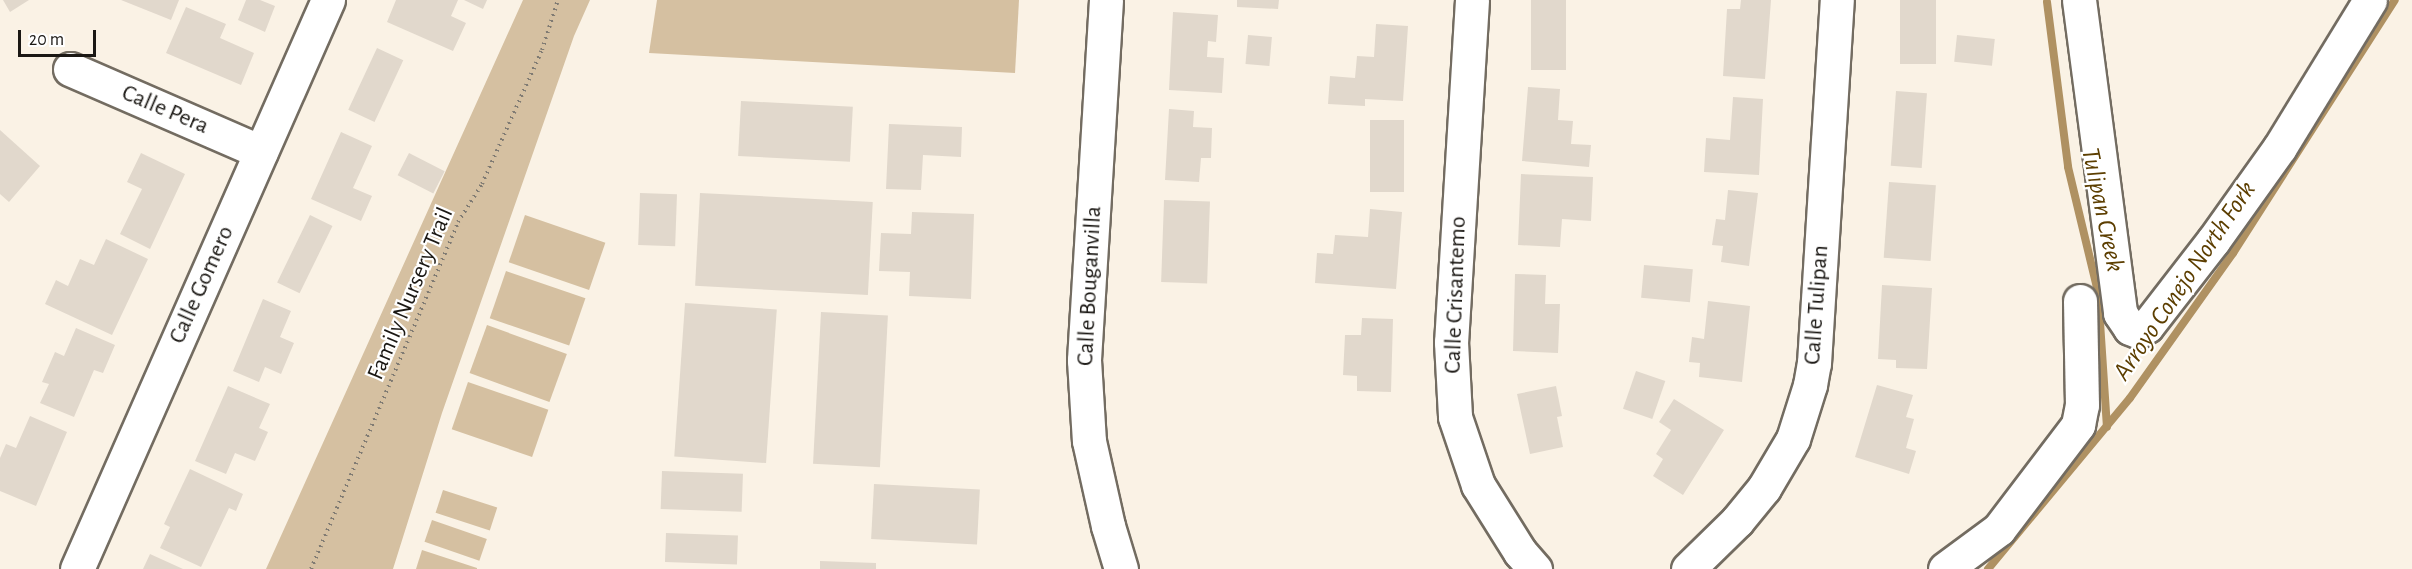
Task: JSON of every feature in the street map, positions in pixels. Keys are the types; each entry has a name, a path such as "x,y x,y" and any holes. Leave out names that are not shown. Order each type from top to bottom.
{"street":[{"name":"Calle Gomero","path":"76,569 328,0"},
{"name":"Calle Bouganvilla","path":"1106,0 1084,360 1089,441 1108,525 1121,569"},
{"name":"Calle Crisantemo","path":"1472,0 1451,342 1455,417 1478,485 1520,552 1535,569"},
{"name":"Calle Tulipan","path":"1688,569 1737,521 1764,489 1793,439 1810,385 1814,363 1838,0"},
{"path":"2079,0 2120,314 2130,328 2138,331 2147,326 2213,241 2280,147 2370,0"},
{"name":"Calle Pera","path":"70,69 261,152"},
{"path":"1945,569 1999,529 2078,425 2082,405 2080,301"}],"path":[{"name":"Family Nursery Trail","path":"311,569 458,222 482,184 542,50 558,0"}],"shaded area":[{"path":"523,0 590,0 574,36 442,413 393,569 266,569"},
{"path":"657,0 1019,0 1015,73 649,53"},
{"path":"525,215 605,243 589,290 509,262"},
{"path":"506,271 585,298 569,346 490,318"},
{"path":"487,325 567,354 549,402 470,373"},
{"path":"468,382 548,410 532,457 452,429"},
{"path":"443,490 497,508 490,530 436,513"},
{"path":"432,520 487,539 479,561 425,542"},
{"path":"422,550 477,568 477,569 416,569"}],"building":[{"path":"3,0 29,0 10,12"},
{"path":"121,0 179,0 171,20"},
{"path":"246,0 260,0 275,6 265,32 238,20"},
{"path":"396,0 458,0 451,16 466,23 453,51 387,22"},
{"path":"464,0 487,0 483,9"},
{"path":"1237,0 1279,0 1278,9 1237,7"},
{"path":"1531,0 1566,0 1566,70 1531,70"},
{"path":"1741,0 1771,0 1765,79 1723,76 1727,9 1740,9"},
{"path":"1900,0 1936,0 1936,64 1900,64"},
{"path":"186,7 226,24 220,38 254,53 241,85 166,53"},
{"path":"1173,12 1218,15 1216,42 1208,41 1207,57 1224,58 1222,93 1169,90"},
{"path":"1376,24 1408,26 1403,101 1365,99 1365,106 1328,104 1330,76 1355,78 1357,56 1374,57"},
{"path":"1248,35 1272,37 1269,66 1245,64"},
{"path":"1957,35 1995,39 1992,66 1954,62"},
{"path":"377,48 403,60 375,122 348,110"},
{"path":"1528,87 1560,89 1558,120 1573,121 1571,144 1591,145 1589,167 1522,161"},
{"path":"1896,91 1927,93 1922,168 1891,166"},
{"path":"1733,97 1763,99 1759,175 1704,172 1706,138 1730,140"},
{"path":"741,101 853,107 850,162 738,156"},
{"path":"1169,109 1194,111 1193,127 1212,128 1211,158 1201,158 1199,182 1165,180"},
{"path":"1370,120 1404,120 1404,192 1370,192"},
{"path":"889,124 962,127 961,157 923,155 921,190 886,189"},
{"path":"0,130 40,166 9,202 0,194"},
{"path":"341,132 372,146 353,188 372,196 361,221 311,199"},
{"path":"141,153 185,174 150,249 120,234 142,189 127,182"},
{"path":"409,153 445,171 433,193 398,175"},
{"path":"1521,174 1593,177 1591,221 1562,219 1560,247 1518,245"},
{"path":"1889,182 1936,185 1931,261 1884,258"},
{"path":"1728,190 1758,193 1749,266 1721,262 1723,246 1712,245 1716,219 1725,220"},
{"path":"640,193 677,194 675,246 638,245"},
{"path":"700,193 873,202 868,295 695,286"},
{"path":"1164,200 1210,202 1207,284 1161,282"},
{"path":"1370,209 1402,212 1396,289 1315,283 1317,253 1333,254 1335,235 1368,237"},
{"path":"912,212 974,214 971,299 909,296 910,272 879,271 881,233 911,234"},
{"path":"310,215 332,226 300,293 277,282"},
{"path":"106,239 148,259 112,335 45,304 56,280 68,286 80,259 94,265"},
{"path":"1644,265 1693,269 1690,302 1641,298"},
{"path":"1515,274 1546,275 1545,304 1560,304 1558,353 1513,351"},
{"path":"1882,285 1932,288 1927,369 1896,368 1896,360 1878,359"},
{"path":"263,299 291,311 280,337 294,343 281,374 265,367 259,382 233,371"},
{"path":"1708,301 1750,306 1742,382 1699,377 1700,363 1689,362 1692,337 1704,339"},
{"path":"685,303 777,309 766,463 674,457"},
{"path":"821,312 888,316 880,467 813,464"},
{"path":"1362,318 1393,319 1391,392 1357,391 1357,376 1343,375 1345,335 1361,335"},
{"path":"76,328 115,345 103,373 94,370 74,417 40,403 49,384 42,382 55,352 64,356"},
{"path":"1636,371 1665,381 1652,419 1623,409"},
{"path":"1877,385 1913,395 1906,417 1914,419 1906,448 1916,451 1909,474 1855,457"},
{"path":"228,386 270,404 259,428 268,432 255,461 235,453 226,474 195,461"},
{"path":"1556,386 1562,416 1557,417 1563,447 1530,454 1517,394"},
{"path":"1674,399 1724,430 1683,495 1653,476 1663,459 1656,454 1671,430 1659,422"},
{"path":"30,416 67,432 36,506 0,491 0,458 6,444 16,448"},
{"path":"190,469 243,494 236,511 229,508 201,567 160,548 170,527 164,524"},
{"path":"662,471 743,474 742,512 661,509"},
{"path":"874,484 980,490 977,544 871,539"},
{"path":"666,533 738,536 737,564 665,562"},
{"path":"150,554 183,569 143,569"},
{"path":"820,561 876,563 876,569 820,569"}],"waterway":[{"name":"Arroyo Conejo North Fork","path":"1988,569 2130,398 2233,253 2395,0"},
{"name":"Tulipan Creek","path":"2047,2 2068,167 2098,292 2107,427"}]}
